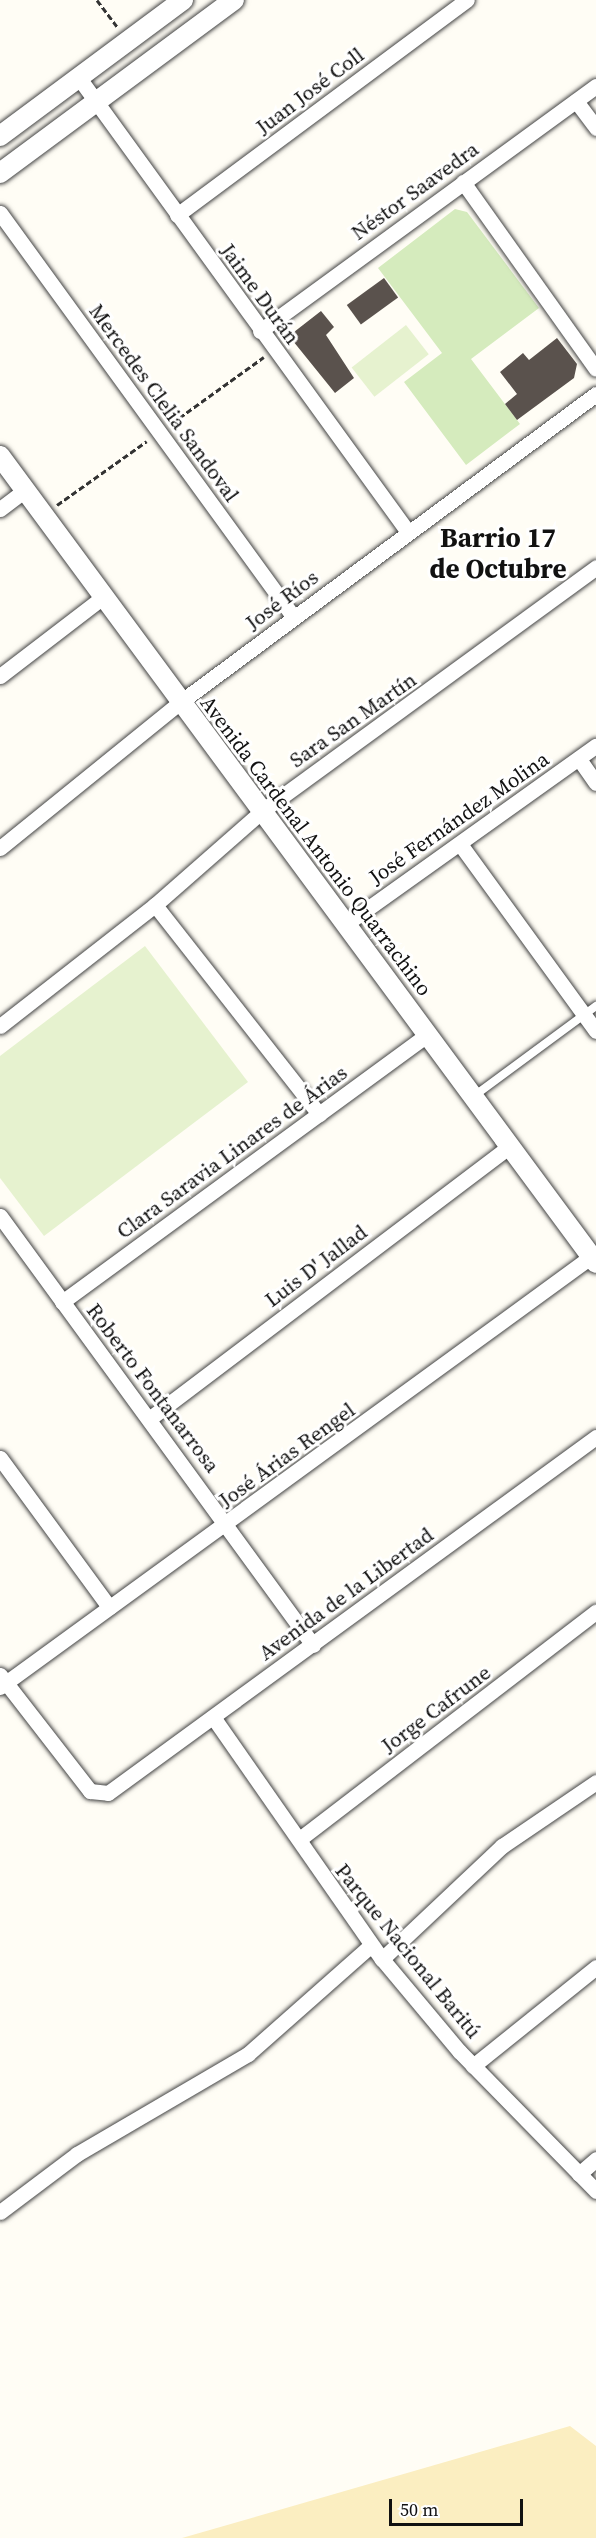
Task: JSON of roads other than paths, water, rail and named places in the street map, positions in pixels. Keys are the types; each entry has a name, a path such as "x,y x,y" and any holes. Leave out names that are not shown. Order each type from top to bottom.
{"street":[{"path":"0,136 183,0"},
{"path":"0,173 234,0"},
{"name":"Juan José Coll","path":"177,215 467,0"},
{"name":"Jaime Durán","path":"79,78 260,331 408,532"},
{"name":"Néstor Saavedra","path":"260,331 596,86"},
{"path":"576,101 596,128"},
{"path":"463,182 596,369"},
{"name":"Mercedes Clelia Sandoval","path":"0,213 293,617"},
{"name":"José Ríos","path":"0,848 179,703 596,394"},
{"name":"Avenida Cardenal Antonio Quarrachino","path":"0,456 179,703 346,924 471,1098 594,1257"},
{"path":"0,509 25,490"},
{"name":"Sara San Martín","path":"0,1026 155,905 262,811 596,567"},
{"path":"0,676 103,597"},
{"name":"José Fernández Molina","path":"346,924 596,746"},
{"path":"579,759 596,783"},
{"path":"460,844 590,1011 596,1031"},
{"path":"155,905 319,1114"},
{"name":"Clara Saravia Linares de Árias","path":"63,1302 426,1036"},
{"name":"Luis D' Jallad","path":"149,1419 508,1147"},
{"name":"Roberto Fontanarrosa","path":"0,1216 228,1524 313,1645"},
{"name":"José Árias Rengel","path":"2,1682 228,1524 594,1257"},
{"name":"Avenida de la Libertad","path":"2,1682 90,1791 108,1793 122,1786 596,1437"},
{"path":"0,1458 109,1607"},
{"name":"Jorge Cafrune","path":"301,1838 596,1612"},
{"name":"Parque Nacional Baritú","path":"213,1717 301,1838 312,1863 382,1959 473,2066 596,2191"},
{"path":"382,1959 502,1846 596,1782"},
{"path":"0,2212 77,2154 248,2054 371,1945"},
{"path":"473,2066 596,1967"},
{"path":"579,2174 596,2159"}],"lane":[{"path":"471,1098 590,1011"}],"district":[{"name":"Barrio 17 de Octubre","path":"498,552"}]}
